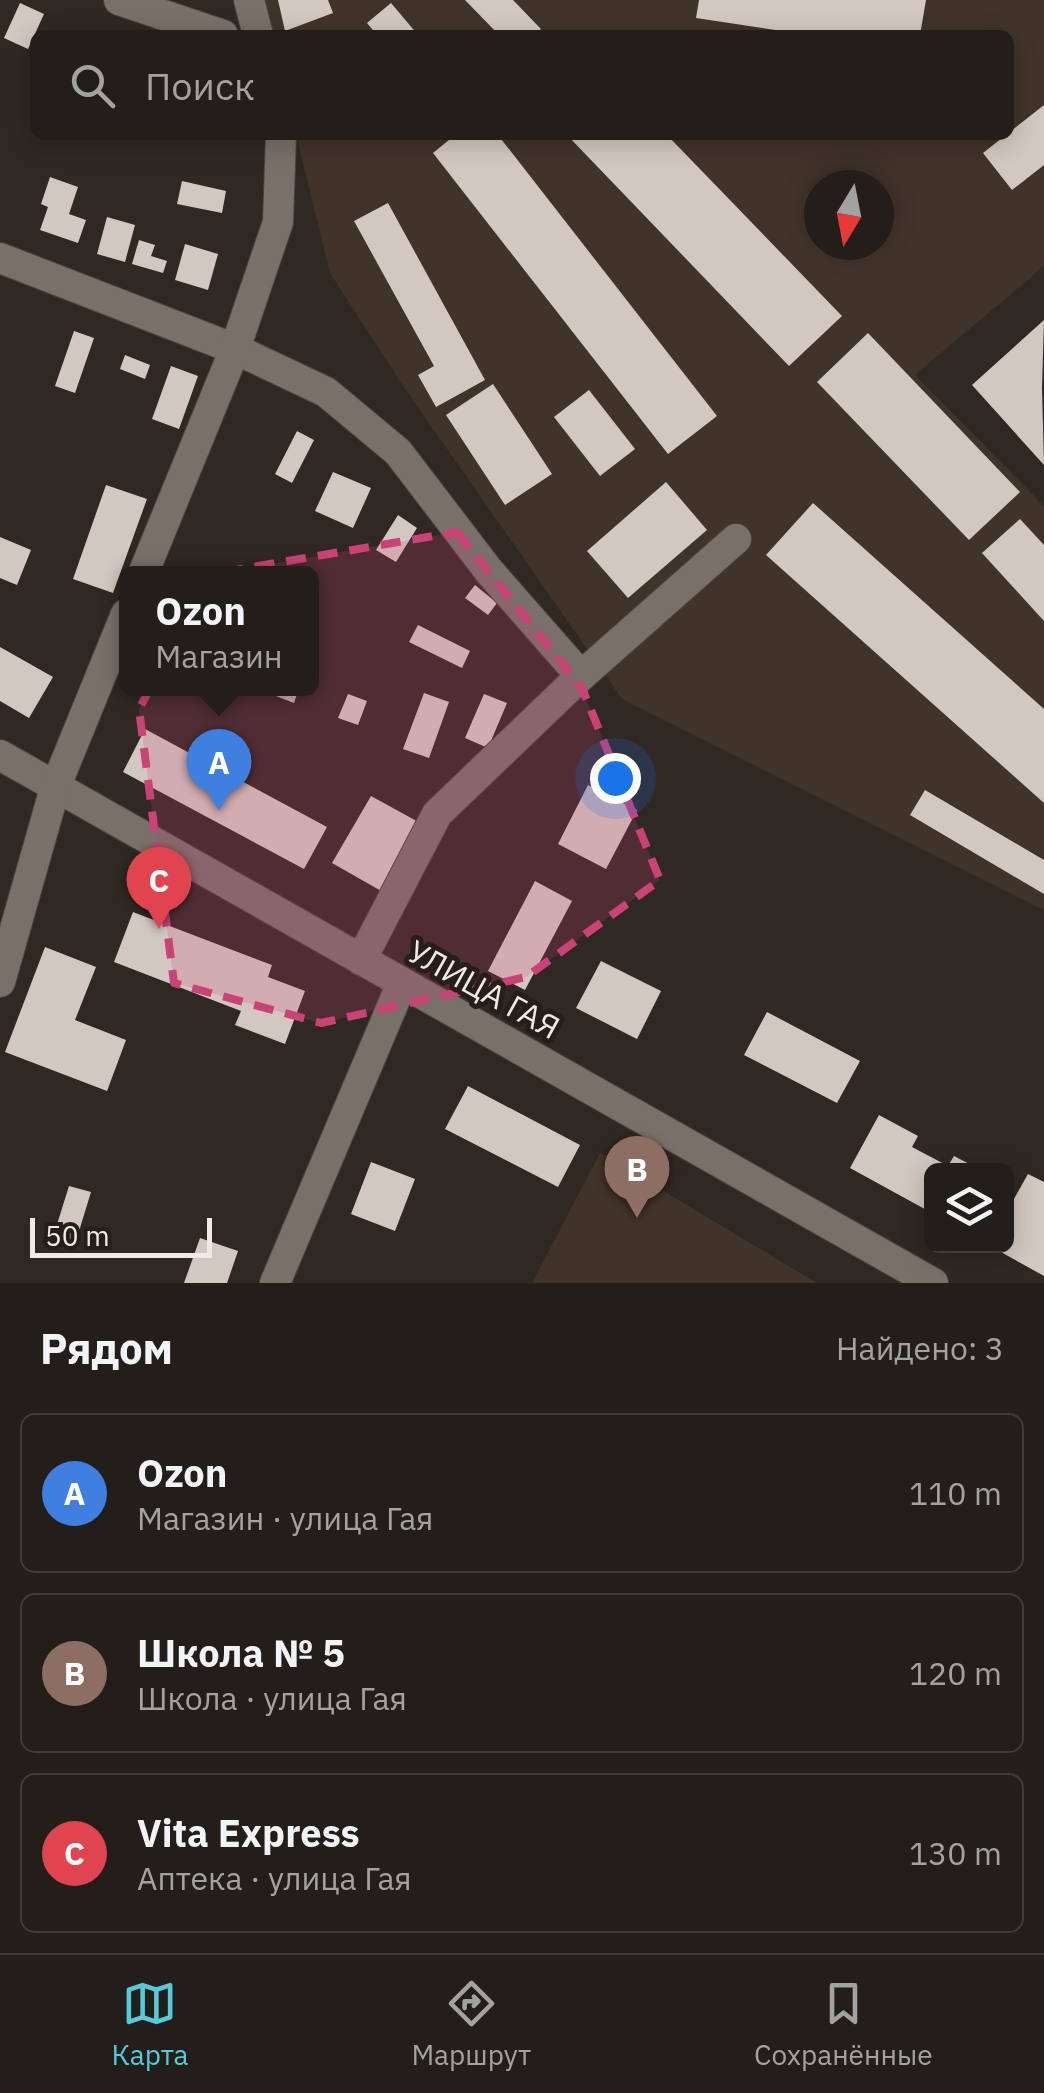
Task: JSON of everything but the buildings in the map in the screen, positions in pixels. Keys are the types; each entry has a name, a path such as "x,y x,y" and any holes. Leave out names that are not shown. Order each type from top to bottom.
{"street":[{"path":"118,0 208,30"},
{"path":"249,0 257,30"},
{"path":"146,566 235,348 278,222 280,140"},
{"path":"0,258 235,348 326,392 398,452 489,571 581,676"},
{"path":"361,960 437,814 581,676 736,539"},
{"path":"0,982 56,788 119,631"},
{"name":"УЛИЦА ГАЯ","path":"0,756 934,1283"},
{"path":"275,1283 402,983"}],"highlighted area":[{"path":"457,532 582,688 660,880 526,977 321,1023 174,983 139,709 212,574"}],"shaded area":[{"path":"264,0 1044,0 1044,266 915,375 1044,506 1044,910 622,699 403,386 330,273 297,140 1014,140 1014,30 271,30"},
{"path":"600,1153 817,1283 532,1283"}],"place":[{"name":"Ozon","path":"219,811"},
{"name":"Vita Express","path":"159,929"},
{"name":"Школа № 5","path":"637,1218"}]}
